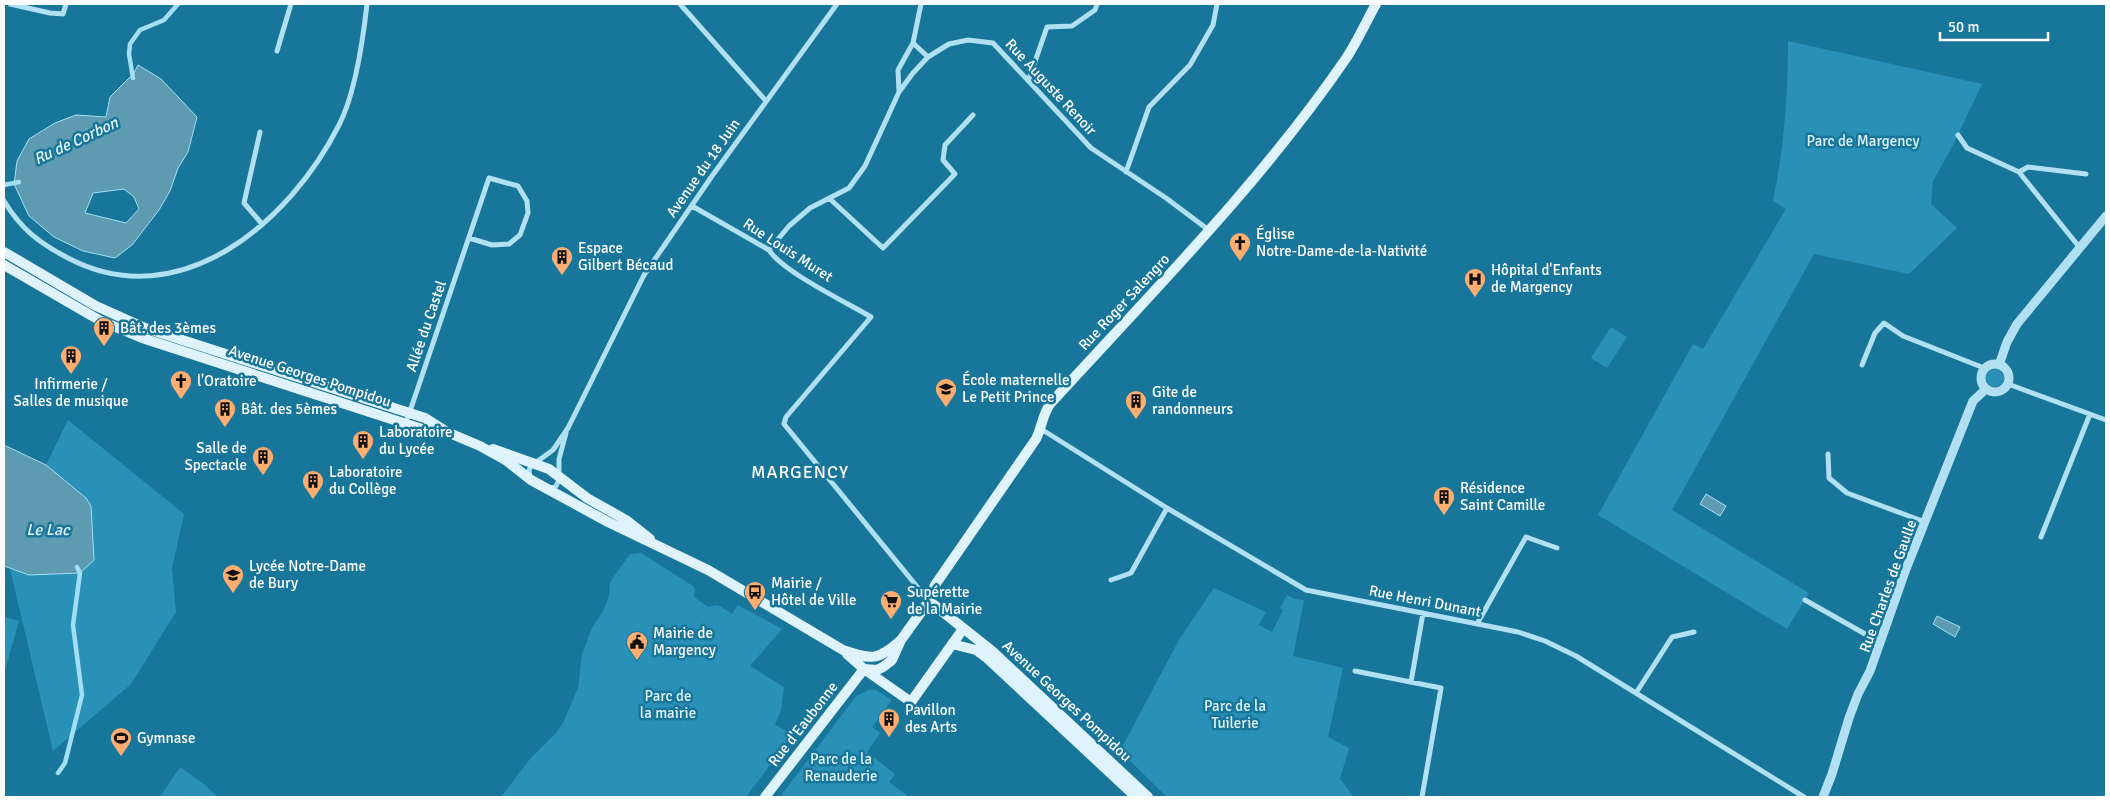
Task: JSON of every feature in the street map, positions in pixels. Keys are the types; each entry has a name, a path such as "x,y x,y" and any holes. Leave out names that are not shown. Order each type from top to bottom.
{"main road":[{"name":"Rue Roger Salengro","path":"1361,34 1376,4"},
{"name":"Rue Roger Salengro","path":"929,601 935,585 1041,429 1042,420 1050,404 1210,231 1310,107 1348,56 1380,4"},
{"name":"Avenue Georges Pompidou","path":"4,252 96,306 162,335 409,412 431,421 447,432 480,446 507,461 531,480 634,535 657,544"},
{"name":"Avenue Georges Pompidou","path":"4,265 99,320 142,338 422,429 447,432"},
{"name":"Avenue Georges Pompidou","path":"480,446 499,450 549,469 587,498 638,528 657,544 680,558 708,570 843,650 864,669 911,702 963,629"},
{"name":"Avenue Georges Pompidou","path":"864,669 877,670 888,664 929,601 992,651 1142,796"},
{"name":"Avenue Georges Pompidou","path":"843,650 861,656 876,657 885,653 902,640"},
{"name":"Avenue Georges Pompidou","path":"952,644 976,650 1142,796"},
{"name":"Rue d'Eaubonne","path":"765,797 864,669"}],"street":[{"path":"10,4 63,14 66,4"},
{"path":"277,51 291,4"},
{"path":"4,201 17,222 44,244 80,264 103,272 128,277 149,277 189,268 232,248 286,202 313,170 340,124 354,80 364,37 367,4"},
{"path":"680,4 766,101"},
{"name":"Avenue du 18 Juin","path":"533,464 553,450 568,428 644,276 766,101 837,4"},
{"path":"899,92 898,70 913,43 921,4"},
{"path":"1029,79 1047,27 1072,26 1095,10 1097,4"},
{"path":"1126,172 1149,107 1190,65 1213,25 1217,4"},
{"name":"Rue Auguste Renoir","path":"770,250 789,226 810,208 849,188 865,166 899,92 913,73 928,58 950,44 968,40 993,43 1029,79 1091,148 1166,198 1210,231"},
{"path":"913,43 928,58"},
{"path":"830,199 883,248 955,174 942,160 945,145 973,115"},
{"path":"260,132 244,203 262,224"},
{"path":"1958,135 1967,148 2019,172 2080,248"},
{"path":"2019,172 2028,167 2086,174"},
{"name":"Allée du Castel","path":"406,423 488,178 518,186 528,201 528,213 520,235 509,244 492,245 469,238"},
{"name":"Rue Louis Muret","path":"692,206 770,250 774,258 788,269 871,316 786,417 784,424 929,601"},
{"path":"1999,365 2016,324 2106,216"},
{"path":"1862,365 1875,333 1884,323 1903,336 1984,368"},
{"path":"1990,364 1999,365 2008,372 2008,384 2003,390 1996,392 1986,389 1981,379 1984,368 1990,364"},
{"path":"2008,384 2106,420"},
{"name":"Rue Charles de Gaulle","path":"1823,797 1849,718 1881,643 1906,569 1973,401 1986,389"},
{"path":"2042,537 2090,414"},
{"path":"548,488 556,486 559,476 559,459 568,428"},
{"name":"Rue Henri Dunant","path":"1041,429 1166,508 1306,590 1518,632 1545,641 1576,656 1804,797"},
{"path":"1828,454 1829,478 1847,493 1926,522"},
{"path":"531,480 529,470 533,464"},
{"path":"1111,580 1131,573 1166,508"},
{"path":"1477,624 1526,537 1557,548"},
{"path":"1805,600 1881,643"},
{"path":"1411,682 1423,613"},
{"path":"1636,693 1672,637 1694,632"},
{"path":"1355,671 1441,688 1422,797"}],"green space":[{"name":"Parc de Margency","path":"1788,41 1982,84 1953,145 1933,181 1931,204 1957,228 1909,274 1814,254 1672,510 1809,593 1787,629 1598,515 1693,344 1703,349 1786,209 1773,201 1785,121"},
{"path":"1611,327 1627,337 1607,368 1591,358"},
{"path":"1995,369 2001,372 2004,378 2001,384 1995,387 1989,384 1986,378 1989,372"},
{"path":"68,420 184,514 172,568 176,612 131,684 53,751 10,569 30,575 90,506 86,498 46,465"},
{"name":"Parc de la mairie","path":"641,553 693,586 695,589 694,597 708,607 718,605 732,614 738,605 782,629 750,666 784,687 781,710 775,725 789,732 788,741 746,797 501,797 530,759 556,733 564,721 578,688 582,654 592,628 603,611 609,596 610,582 630,554"},
{"name":"Parc de la Tuilerie","path":"1214,588 1266,612 1259,625 1272,632 1283,610 1280,608 1287,595 1295,599 1304,600 1293,656 1343,668 1328,737 1349,748 1340,779 1354,797 1167,797 1120,751 1179,640"},
{"path":"4,617 19,621 4,674"},
{"name":"Parc de la Renauderie","path":"869,690 876,690 892,700 872,727 880,733 867,752 895,774 889,782 909,797 780,797 856,696"},
{"path":"180,767 205,785 218,797 160,797"}],"water":[{"path":"138,65 161,79 197,117 188,152 178,168 170,191 159,210 132,245 115,258 83,251 54,237 29,216 14,184 17,161 29,139 55,123 76,115 106,117 110,97 134,73","holes":["124,189 134,197 139,209 126,223 85,213 93,193"]},
{"name":"Le Lac","path":"4,445 46,465 86,498 91,506 94,560 80,573 29,575 4,566"},
{"path":"1706,494 1726,506 1720,516 1700,504"},
{"path":"1937,616 1960,627 1955,637 1933,624"}],"waterway":[{"name":"Ru de Corbon","path":"133,78 129,54 130,44 140,30 164,20 178,4"},
{"name":"Ru de Corbon","path":"4,185 19,182"},
{"name":"Ru de Corbon","path":"58,773 65,763 82,695 73,625 80,573 77,567"}],"place":[{"name":"Église Notre-Dame-de-la-Nativité","path":"1240,262"},
{"name":"Espace Gilbert Bécaud","path":"562,276"},
{"name":"Hôpital d'Enfants de Margency","path":"1475,298"},
{"name":"Bât. des 3èmes","path":"104,347"},
{"name":"Infirmerie / Salles de musique","path":"71,375"},
{"name":"l'Oratoire","path":"181,400"},
{"name":"École maternelle Le Petit Prince","path":"946,408"},
{"name":"Gite de randonneurs","path":"1136,420"},
{"name":"Bât. des 5èmes","path":"225,428"},
{"name":"Laboratoire du Lycée","path":"363,460"},
{"name":"Salle de Spectacle","path":"263,476"},
{"name":"Laboratoire du Collège","path":"313,500"},
{"name":"Résidence Saint Camille","path":"1444,516"},
{"name":"Lycée Notre-Dame de Bury","path":"233,594"},
{"name":"Mairie / Hôtel de Ville","path":"755,611"},
{"name":"Supérette de la Mairie","path":"891,620"},
{"name":"Mairie de Margency","path":"637,661"},
{"name":"Pavillon des Arts","path":"889,738"},
{"name":"Gymnase","path":"121,757"}],"district":[{"name":"MARGENCY","path":"800,472"}]}
